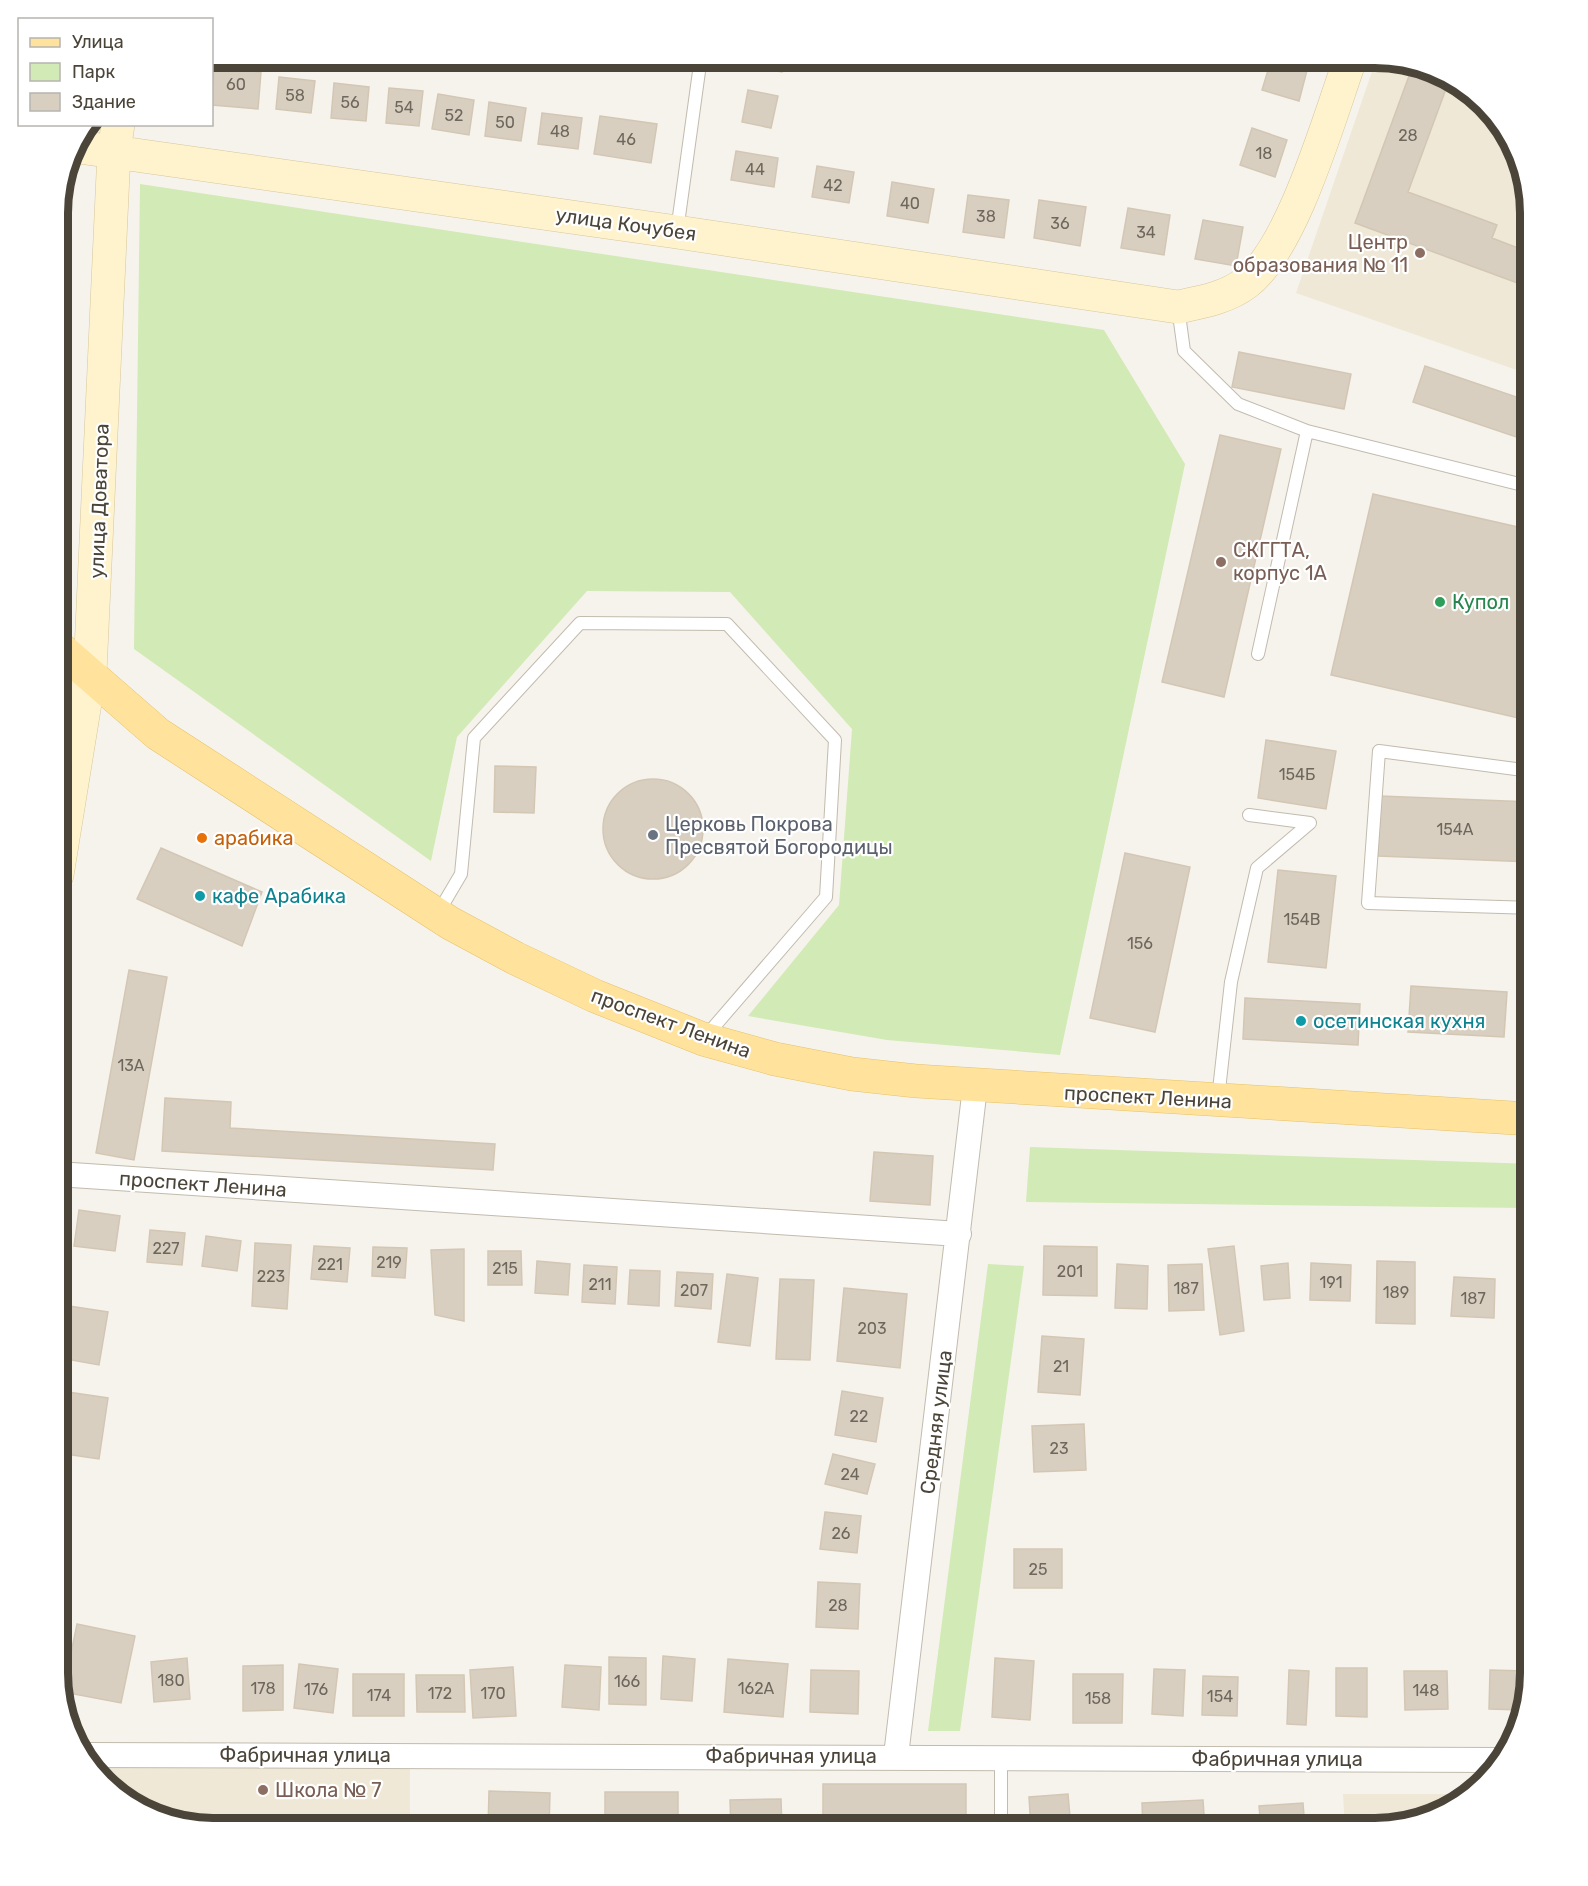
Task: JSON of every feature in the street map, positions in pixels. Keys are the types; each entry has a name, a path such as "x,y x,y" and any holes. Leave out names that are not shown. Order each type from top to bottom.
{"main road":[{"name":"проспект Ленина","path":"68,655 158,734 437,915 515,958 595,996 704,1039 775,1059 852,1074 975,1087 1520,1118"}],"street":[{"path":"1178,307 1216,299 1246,283 1273,255 1296,208 1347,68"},
{"name":"улица Кочубея","path":"85,144 116,139 677,231 1178,307"},
{"name":"улица Доватора","path":"68,807 90,672 116,139"},
{"name":"Средняя улица","path":"896,1756 975,1087"},
{"name":"проспект Ленина","path":"68,1175 959,1234"},
{"name":"Фабричная улица","path":"93,1755 896,1756 1491,1760"}],"lane":[{"path":"677,231 699,68"},
{"path":"1178,307 1184,351 1238,404 1307,431 1520,485"},
{"path":"1258,654 1307,431"},
{"path":"437,915 461,874 474,738 580,623 727,624 835,740 835,751 826,897 704,1039"},
{"path":"1520,770 1379,751 1368,903 1520,908"},
{"path":"1218,1101 1231,982 1257,868 1310,823 1249,815"},
{"path":"1001,1757 1001,1819"}],"shaded area":[{"name":"Центр образования № 11","path":"1373,68 1404,70 1422,75 1456,92 1478,110 1506,149 1518,184 1520,371 1296,293"},
{"name":"Школа № 7","path":"101,1765 410,1767 410,1819 213,1819 184,1816 149,1804 124,1788"},
{"path":"1343,1794 1455,1794 1439,1804 1404,1816 1344,1819"}],"green space":[{"path":"140,184 1104,330 1185,464 1060,1055 887,1040 748,1016 839,905 852,729 730,592 587,591 457,737 431,861 134,649"},
{"path":"1030,1147 1520,1164 1520,1208 1026,1202"},
{"path":"988,1264 1024,1266 960,1731 928,1731"}],"building":[{"path":"214,68 261,72 258,109 213,105"},
{"path":"758,68 783,68 782,72"},
{"path":"1269,68 1308,68 1299,101 1262,90"},
{"path":"1411,71 1422,75 1447,87 1408,192 1497,225 1492,238 1520,249 1520,284 1355,223"},
{"path":"279,77 315,81 311,113 276,109"},
{"path":"334,83 369,87 366,121 331,118"},
{"path":"389,88 423,91 419,126 386,123"},
{"path":"748,90 778,96 771,128 742,122"},
{"path":"438,94 474,100 469,135 432,129"},
{"path":"489,102 526,108 521,141 485,136"},
{"path":"542,113 582,118 578,149 538,144"},
{"path":"600,116 657,124 651,163 594,154"},
{"path":"1252,128 1287,140 1275,177 1240,165"},
{"path":"736,151 778,158 774,187 731,180"},
{"path":"817,166 854,172 849,203 812,197"},
{"path":"892,182 934,189 928,223 887,216"},
{"path":"968,195 1009,200 1004,238 963,232"},
{"path":"1039,200 1086,207 1080,246 1034,238"},
{"path":"1128,208 1170,215 1164,255 1121,248"},
{"path":"1203,220 1243,227 1236,266 1195,259"},
{"path":"1239,352 1351,374 1344,409 1232,387"},
{"path":"1425,366 1520,398 1520,438 1413,402"},
{"path":"1220,435 1281,449 1224,697 1162,682"},
{"name":"Купол","path":"1373,494 1520,527 1520,718 1331,675"},
{"path":"1266,740 1336,751 1326,809 1258,798"},
{"path":"495,766 536,767 534,813 494,812"},
{"name":"Церковь Покрова Пресвятой Богородицы","path":"653,779 672,782 689,793 700,810 703,829 700,848 689,865 672,876 653,879 634,876 617,865 606,848 603,829 606,810 617,793 634,782"},
{"path":"1380,796 1520,802 1520,862 1378,856"},
{"name":"кафе Арабика","path":"161,848 262,892 242,946 137,899"},
{"path":"1125,853 1190,867 1155,1032 1090,1018"},
{"path":"1278,870 1336,876 1326,968 1268,962"},
{"path":"129,970 167,977 134,1160 96,1153"},
{"path":"1411,986 1507,992 1504,1037 1408,1032"},
{"name":"осетинская кухня","path":"1245,998 1360,1004 1358,1045 1243,1039"},
{"path":"165,1098 231,1102 230,1128 495,1144 493,1170 162,1151"},
{"path":"874,1152 933,1156 930,1205 870,1201"},
{"path":"79,1210 120,1216 115,1251 74,1246"},
{"path":"150,1230 185,1233 182,1265 147,1262"},
{"path":"206,1236 241,1241 237,1271 202,1266"},
{"path":"255,1243 291,1245 287,1309 252,1306"},
{"path":"314,1246 350,1248 347,1282 311,1279"},
{"path":"1044,1246 1097,1247 1097,1296 1043,1295"},
{"path":"1234,1246 1244,1331 1220,1335 1208,1249"},
{"path":"373,1247 407,1248 405,1278 372,1276"},
{"path":"464,1249 464,1321 435,1315 431,1250"},
{"path":"488,1251 521,1251 522,1285 488,1285"},
{"path":"537,1261 570,1264 568,1295 535,1293"},
{"path":"1377,1261 1415,1262 1415,1324 1376,1323"},
{"path":"1288,1263 1290,1298 1264,1300 1261,1266"},
{"path":"1311,1263 1351,1265 1350,1301 1310,1300"},
{"path":"1117,1264 1148,1266 1147,1309 1115,1308"},
{"path":"1202,1264 1204,1310 1169,1311 1168,1265"},
{"path":"584,1265 617,1267 615,1304 582,1302"},
{"path":"630,1270 660,1271 659,1306 628,1304"},
{"path":"677,1272 713,1274 711,1309 675,1306"},
{"path":"727,1274 758,1278 750,1346 718,1342"},
{"path":"1454,1277 1495,1279 1494,1318 1451,1316"},
{"path":"780,1279 814,1280 810,1360 776,1359"},
{"path":"844,1288 907,1294 900,1368 837,1361"},
{"path":"69,1306 108,1312 99,1365 68,1359"},
{"path":"1042,1336 1084,1339 1080,1395 1038,1392"},
{"path":"842,1391 883,1398 876,1442 835,1435"},
{"path":"68,1392 108,1398 99,1459 68,1454"},
{"path":"1084,1424 1086,1470 1034,1472 1032,1426"},
{"path":"833,1454 875,1464 867,1494 825,1484"},
{"path":"825,1512 861,1516 857,1553 820,1549"},
{"path":"1014,1549 1062,1549 1062,1588 1014,1588"},
{"path":"818,1582 860,1584 858,1629 816,1627"},
{"path":"77,1624 135,1636 121,1703 69,1693 68,1668"},
{"path":"663,1656 695,1659 692,1701 661,1699"},
{"path":"609,1657 646,1658 646,1705 609,1704"},
{"path":"187,1658 190,1699 154,1702 151,1662"},
{"path":"995,1658 1034,1661 1030,1720 992,1717"},
{"path":"728,1659 788,1664 783,1717 724,1712"},
{"path":"299,1664 338,1669 333,1713 294,1708"},
{"path":"283,1665 283,1710 243,1711 243,1666"},
{"path":"565,1665 601,1667 599,1710 562,1707"},
{"path":"513,1667 516,1716 473,1718 470,1670"},
{"path":"1336,1668 1367,1668 1367,1717 1336,1716"},
{"path":"1154,1669 1185,1670 1183,1716 1152,1714"},
{"path":"811,1670 859,1671 858,1714 810,1712"},
{"path":"1289,1670 1309,1671 1306,1725 1287,1724"},
{"path":"1490,1670 1520,1671 1516,1710 1489,1709"},
{"path":"1404,1671 1447,1671 1448,1709 1405,1710"},
{"path":"353,1674 404,1674 404,1716 353,1716"},
{"path":"1073,1674 1123,1674 1122,1723 1073,1723"},
{"path":"416,1675 464,1675 465,1712 417,1712"},
{"path":"1203,1676 1238,1677 1237,1716 1202,1715"},
{"path":"823,1784 966,1784 966,1819 823,1819"},
{"path":"489,1791 550,1793 549,1819 488,1819"},
{"path":"605,1792 678,1792 678,1819 605,1819"},
{"path":"1068,1794 1070,1819 1030,1819 1029,1797"},
{"path":"781,1799 782,1819 731,1819 730,1800"},
{"path":"1203,1800 1204,1819 1143,1819 1142,1803"},
{"path":"1303,1803 1304,1819 1260,1819 1259,1806"}],"place":[{"name":"Центр образования № 11","path":"1420,253"},
{"name":"СКГГТА, корпус 1А","path":"1221,562"},
{"name":"Купол","path":"1440,602"},
{"name":"Церковь Покрова Пресвятой Богородицы","path":"653,835"},
{"name":"арабика","path":"202,838"},
{"name":"кафе Арабика","path":"200,896"},
{"name":"осетинская кухня","path":"1301,1021"},
{"name":"Школа № 7","path":"263,1790"}]}
